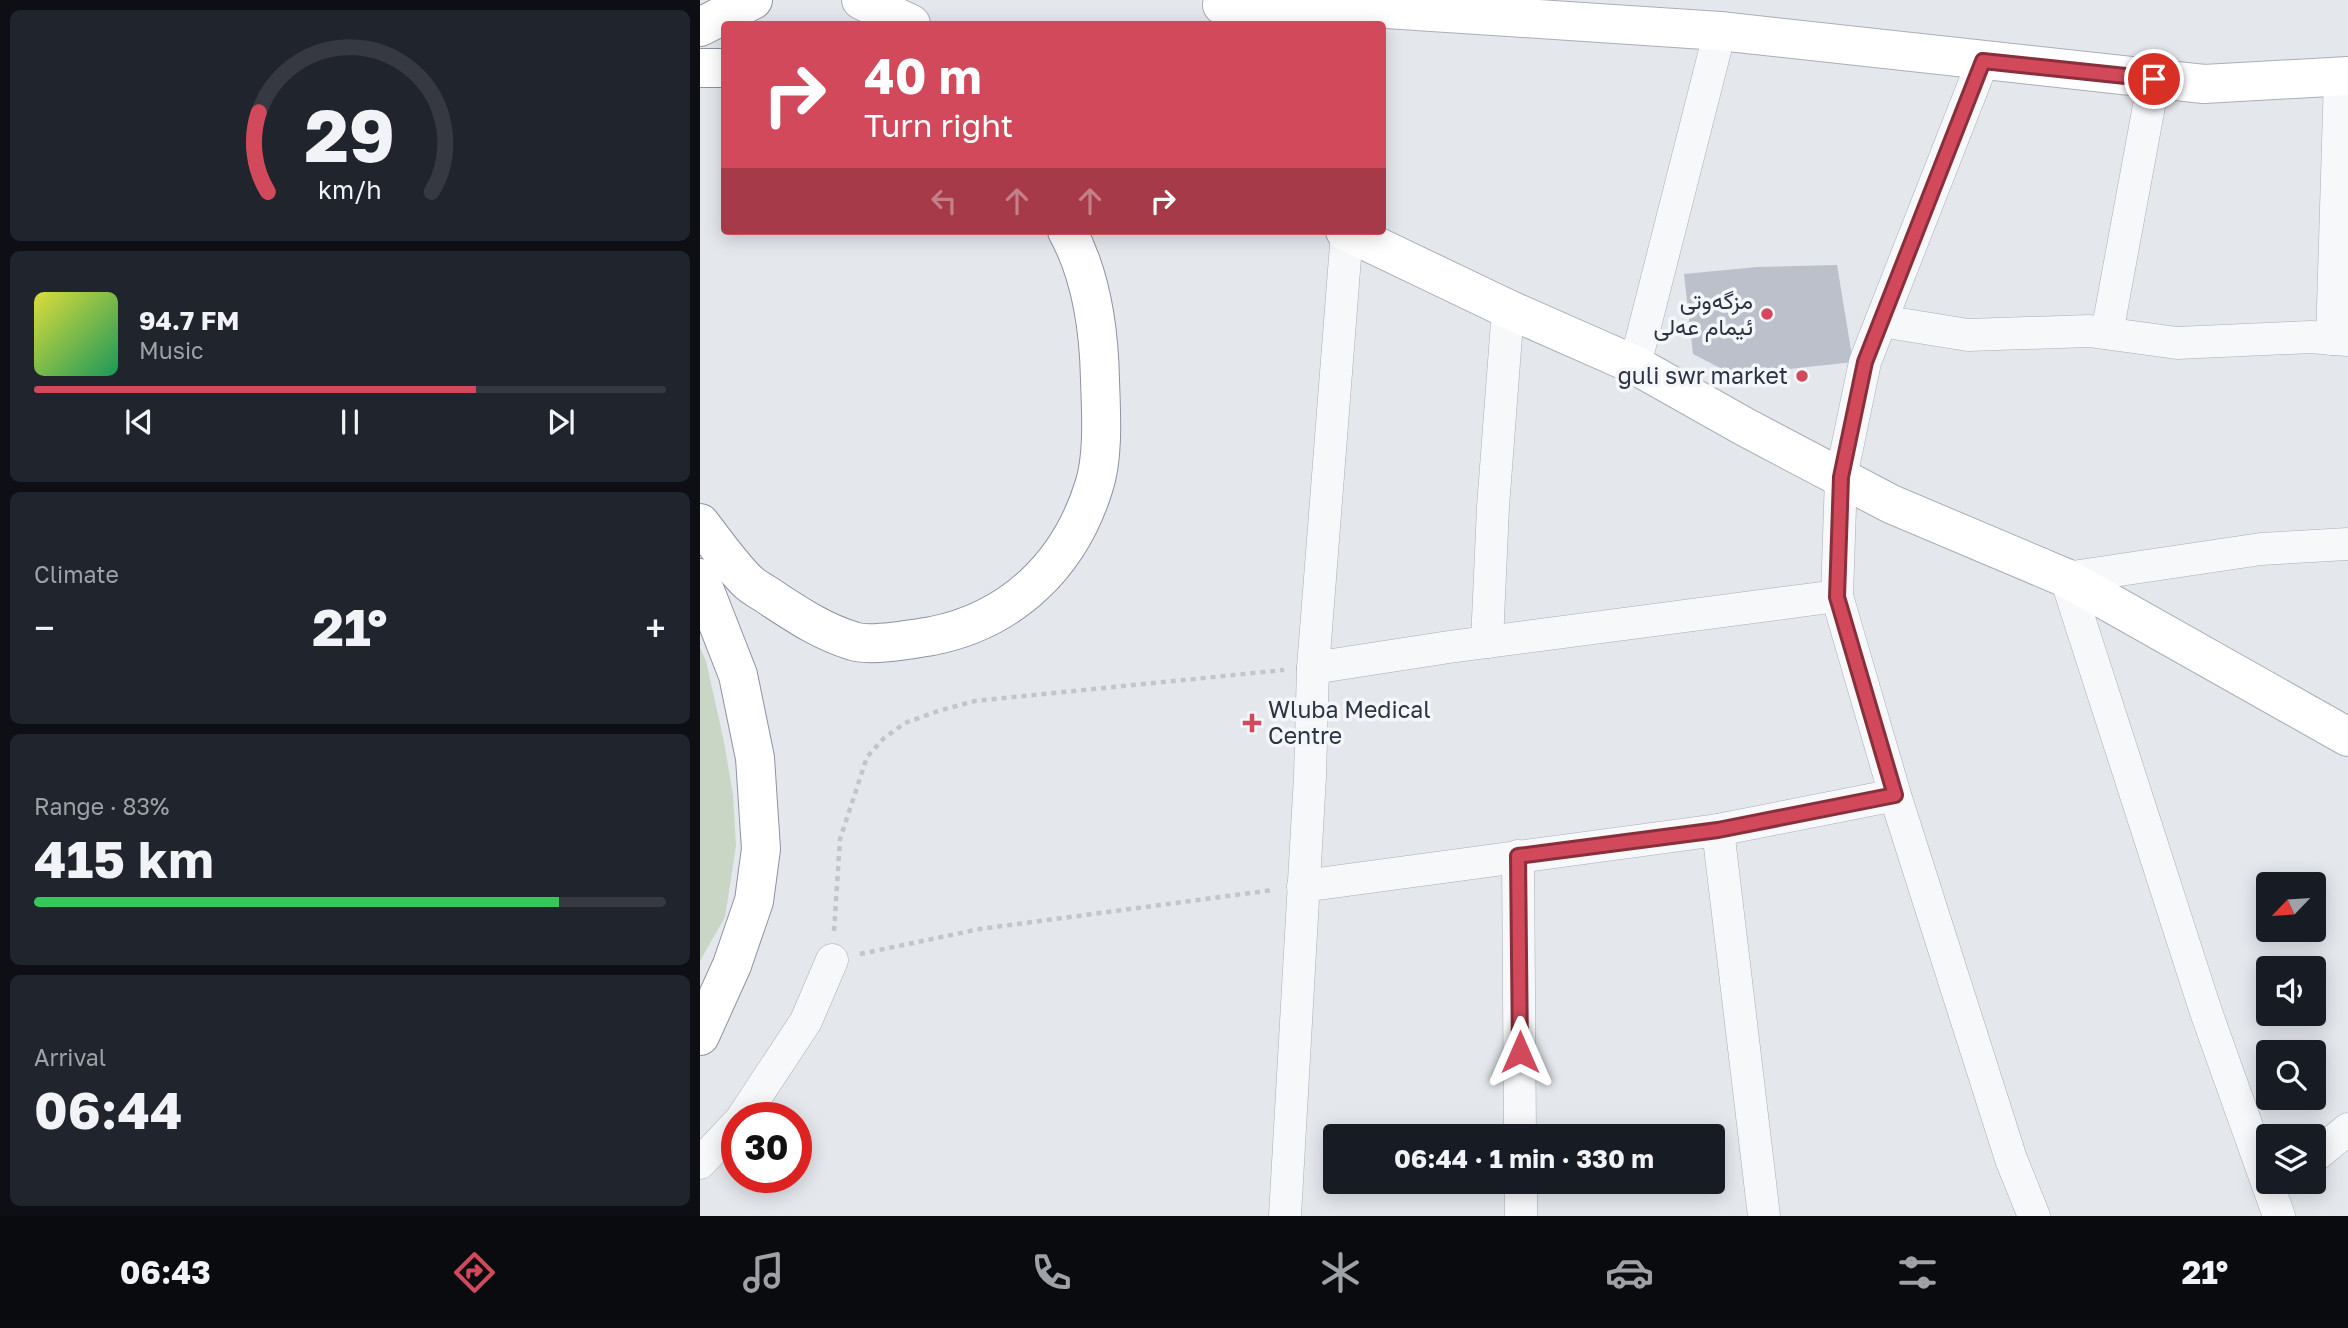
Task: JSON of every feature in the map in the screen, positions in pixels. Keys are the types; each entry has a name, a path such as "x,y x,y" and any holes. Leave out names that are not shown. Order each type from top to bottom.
{"main road":[{"path":"700,27 753,0"},
{"path":"861,0 905,21"},
{"path":"1220,10 1356,6 1720,31 2204,84 2344,77"},
{"path":"700,68 721,68"},
{"path":"700,523 748,582 816,627 856,643 892,641 953,631 981,621 1012,604 1038,581 1064,552 1095,484 1101,406 1099,335 1088,284 1069,235"},
{"path":"1354,235 1508,309 1635,365 1745,427 1891,503 2066,578 2348,737"},
{"path":"700,578 738,674 755,758 761,849 754,901 732,965 700,1036"}],"street":[{"path":"1635,365 1720,31"},
{"path":"1983,61 1865,362 1841,477 1837,597 1895,795 2011,1159 2034,1216"},
{"path":"1881,321 1968,335 2089,331 2177,343 2311,337 2340,339 2344,77"},
{"path":"2107,333 2154,79"},
{"path":"1284,1216 1313,668 1346,235"},
{"path":"1487,642 1493,507 1508,309"},
{"path":"2277,1197 2206,1012 2066,578 2261,549 2348,544"},
{"path":"1313,668 1487,642 1837,597"},
{"path":"1303,886 1718,830 1895,795"},
{"path":"1718,830 1763,1216"},
{"path":"1518,856 1520,1124"},
{"path":"753,1102 806,1021 832,960"},
{"path":"2326,1147 2348,1129"},
{"path":"700,1163 721,1141"},
{"path":"1521,1194 1521,1216"}],"path":[{"path":"1303,886 980,929 832,960 840,839 867,757 884,738 905,723 975,701 1313,668"}],"green space":[{"path":"700,648 706,661 724,742 733,795 736,846 725,917 700,961"}],"building":[{"name":"مزگەوتی ئیمام عەلی","path":"1837,265 1853,362 1762,372 1726,371 1693,354 1684,274 1757,267"}],"place":[{"name":"مزگەوتی ئیمام عەلی","path":"1767,314"},
{"name":"guli swr market","path":"1802,376"},
{"name":"Wluba Medical Centre","path":"1252,723"}],"route":[{"path":"1520,1052 1518,856 1718,830 1895,795 1837,597 1841,477 1865,362 1983,61 2154,79"}]}
